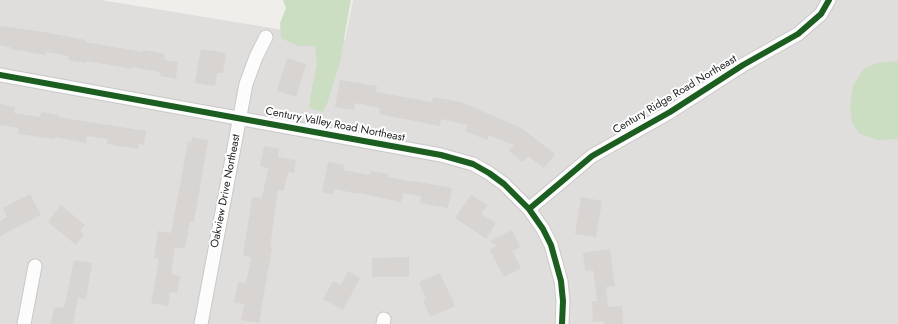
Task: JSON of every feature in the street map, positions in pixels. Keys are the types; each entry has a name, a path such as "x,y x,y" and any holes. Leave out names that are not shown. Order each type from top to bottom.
{"street":[{"name":"Century Ridge Road Northeast","path":"529,209 592,156 670,112 744,65 798,34 821,14 829,0"},
{"name":"Oakview Drive Northeast","path":"201,324 246,84 266,37"},
{"name":"Century Valley Road Northeast","path":"0,75 240,117 441,155 473,164 504,184 529,209 544,229 557,263 561,281 563,301 562,324"},
{"path":"24,324 35,266"}],"shaded area":[{"path":"0,0 101,0 345,40 353,0 898,0 898,324 0,324"}],"green space":[{"path":"283,0 351,0 340,62 323,112 309,108 317,63 315,46 298,46 281,38 280,23 286,8"},
{"path":"898,61 898,139 878,140 860,134 852,123 850,105 853,86 863,69 877,63"}],"building":[{"path":"0,26 44,32 85,40 85,42 143,52 143,50 165,54 164,60 178,62 176,79 160,76 160,72 133,67 133,69 87,61 86,63 68,60 69,56 46,52 46,55 10,49 10,47 0,45"},
{"path":"201,49 226,53 223,73 217,73 215,86 195,83"},
{"path":"287,58 306,64 296,97 277,91"},
{"path":"340,80 377,86 376,92 432,102 433,97 461,102 521,128 555,154 544,168 528,156 523,162 509,151 514,145 489,135 487,140 465,131 468,125 441,119 440,126 379,114 380,108 355,103 354,110 335,107"},
{"path":"0,104 15,107 14,113 40,117 41,112 59,115 58,117 146,131 144,145 139,144 138,149 107,144 107,139 87,136 86,143 55,137 55,139 18,134 19,128 0,125"},
{"path":"192,137 208,140 194,222 190,221 185,249 175,247 171,274 180,276 177,293 170,292 168,306 151,303 159,259 154,258 158,231 171,233 188,142 191,143"},
{"path":"264,146 279,149 278,157 296,160 294,173 288,172 284,191 278,190 270,247 272,247 259,323 241,320 244,304 234,302 238,282 246,284 251,257 243,256 252,197 262,198 268,168 260,166"},
{"path":"328,162 344,165 343,170 370,175 371,171 388,174 388,177 452,188 448,208 420,203 421,196 403,193 401,202 334,189 333,194 322,192"},
{"path":"30,194 41,215 0,236 0,221 7,217 3,208"},
{"path":"471,195 487,205 481,214 496,223 486,239 455,218"},
{"path":"581,197 602,201 596,237 575,234"},
{"path":"61,205 85,225 80,231 84,234 76,245 48,222"},
{"path":"512,230 520,247 512,251 521,268 504,277 490,250 497,246 490,241"},
{"path":"610,249 615,286 606,287 608,307 622,306 623,324 604,324 604,321 593,322 592,301 597,301 593,270 585,271 583,253"},
{"path":"409,257 409,277 372,277 372,258"},
{"path":"74,260 92,263 86,299 78,298 73,324 51,324 54,307 64,308"},
{"path":"348,271 360,278 343,310 323,299 333,281 341,285"},
{"path":"440,273 455,306 430,317 423,300 426,299 419,282"}],"cycle path":[{"path":"529,209 592,156 670,112 743,65 798,34 821,14 829,0"},
{"path":"0,75 441,155 473,164 504,184 529,209 543,229 551,245 561,281 563,301 562,324"}]}
